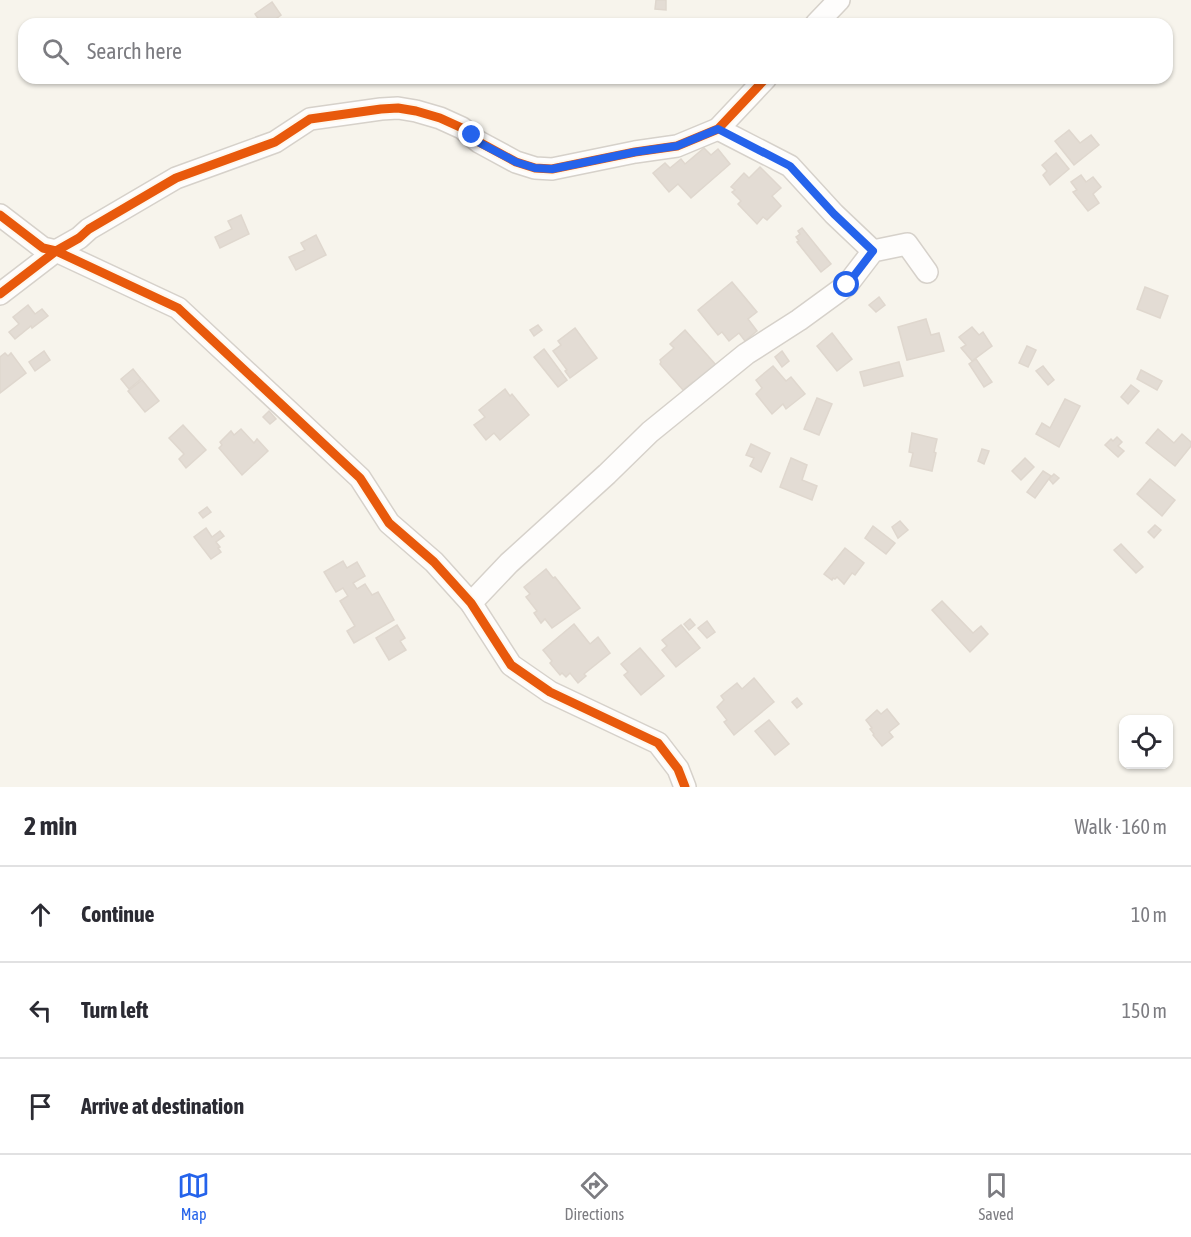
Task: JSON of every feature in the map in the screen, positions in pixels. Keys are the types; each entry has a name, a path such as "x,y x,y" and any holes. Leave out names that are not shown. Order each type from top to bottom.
{"street":[{"path":"822,18 839,0"},
{"path":"0,294 89,229 176,178 275,142 310,119 381,109 398,108 416,111 462,128 478,142 516,162 535,168 552,169 677,146 718,129 760,84"},
{"path":"718,129 790,166 834,214 873,251"},
{"path":"0,215 43,248 56,251 178,308 360,478 389,523 434,561 471,603 511,665 550,692 658,742 678,769 685,787"},
{"path":"471,603 509,563 650,432 746,354 799,320 847,285 873,251 907,244 927,272"}],"building":[{"path":"656,0 666,0 666,10 655,9"},
{"path":"272,2 281,15 277,18 258,18 255,14"},
{"path":"1069,130 1080,143 1091,135 1099,145 1074,165 1055,141"},
{"path":"704,148 711,155 718,149 730,164 691,198 678,184 669,192 653,173 665,163 670,168 681,159 685,164"},
{"path":"1056,153 1069,169 1050,185 1043,175 1047,171 1042,165"},
{"path":"760,167 781,188 772,196 781,206 767,220 763,217 757,224 738,204 741,201 732,192 735,190 731,187 744,173 749,178"},
{"path":"1081,175 1086,182 1093,177 1101,187 1093,194 1099,203 1088,211 1073,192 1077,190 1071,182"},
{"path":"241,215 249,234 220,248 215,237 232,229 228,221"},
{"path":"802,228 831,264 821,272 797,242 799,241 796,237 800,234 798,231"},
{"path":"316,235 326,255 296,270 289,257 305,250 301,243"},
{"path":"732,282 757,312 748,319 757,331 745,341 739,333 729,341 722,332 718,335 698,310"},
{"path":"1145,287 1168,296 1160,318 1137,309"},
{"path":"879,297 885,305 876,312 869,305"},
{"path":"28,305 35,314 42,309 48,316 15,339 9,332 19,324 13,317"},
{"path":"926,319 931,335 939,333 944,351 907,360 898,327"},
{"path":"538,325 542,330 534,336 530,330"},
{"path":"972,327 979,335 983,332 992,346 972,361 961,348 966,345 959,337"},
{"path":"575,328 597,358 570,378 553,351 561,345 558,341"},
{"path":"685,330 716,365 696,386 693,382 683,390 660,364 660,360 674,348 670,344"},
{"path":"832,333 852,359 837,371 817,346"},
{"path":"1027,346 1036,350 1028,367 1019,363"},
{"path":"544,349 567,380 558,387 534,357"},
{"path":"44,351 50,360 35,371 29,362"},
{"path":"782,351 789,361 782,367 775,357"},
{"path":"5,353 8,356 11,353 26,373 0,393 0,357"},
{"path":"976,359 992,382 984,387 969,364"},
{"path":"899,362 903,376 864,386 860,372"},
{"path":"773,366 786,381 791,377 805,394 786,409 783,404 772,414 756,394 762,388 756,380"},
{"path":"1043,366 1054,380 1048,385 1036,371"},
{"path":"133,369 141,379 129,389 121,379"},
{"path":"1141,370 1162,381 1157,390 1137,379"},
{"path":"142,380 159,401 145,412 128,391"},
{"path":"1131,385 1139,391 1128,404 1121,397"},
{"path":"505,389 529,415 500,440 494,433 486,440 474,425 485,417 479,410"},
{"path":"817,398 832,404 819,435 804,429"},
{"path":"1065,399 1080,406 1059,447 1036,434 1042,423 1050,428"},
{"path":"269,411 276,419 270,424 263,417"},
{"path":"183,425 206,450 186,468 179,459 184,454 169,438"},
{"path":"241,429 254,443 257,439 268,451 242,475 219,448 222,445 220,442 231,431 234,435"},
{"path":"1158,429 1174,443 1182,434 1191,442 1191,446 1175,466 1146,443"},
{"path":"912,433 937,439 932,471 910,466 913,453 909,452"},
{"path":"1117,437 1122,442 1118,446 1124,451 1118,457 1105,445"},
{"path":"751,444 770,453 761,472 750,466 754,458 746,455"},
{"path":"982,449 989,451 984,464 978,461"},
{"path":"791,458 807,465 802,480 817,486 812,500 780,487"},
{"path":"1025,458 1034,467 1021,480 1012,471"},
{"path":"1043,471 1051,476 1035,498 1027,492"},
{"path":"1054,474 1059,478 1053,484 1049,479"},
{"path":"1150,479 1175,500 1162,516 1137,494"},
{"path":"207,507 211,512 203,518 199,513"},
{"path":"900,521 908,530 898,538 892,527"},
{"path":"1155,525 1161,530 1154,538 1148,532"},
{"path":"873,526 895,543 886,554 865,538"},
{"path":"206,528 212,537 220,531 224,536 216,542 221,552 211,559 194,537"},
{"path":"1121,544 1143,567 1136,573 1114,550"},
{"path":"845,548 864,563 844,584 837,577 832,580 824,574"},
{"path":"343,561 347,568 357,562 365,576 353,583 357,589 365,584 372,595 378,592 394,620 354,643 347,631 355,626 340,601 348,596 343,588 336,592 324,572"},
{"path":"546,569 580,608 552,628 545,619 541,623 534,613 537,611 526,597 530,594 524,587"},
{"path":"942,601 973,633 981,626 988,634 970,652 932,610"},
{"path":"690,619 695,625 689,630 684,624"},
{"path":"707,621 715,632 707,638 698,628"},
{"path":"574,624 590,644 598,637 610,653 584,674 586,676 578,683 570,673 566,677 562,673 560,675 543,650"},
{"path":"397,625 405,638 400,641 406,650 389,660 376,638"},
{"path":"681,625 700,648 676,667 662,650 667,646 662,640"},
{"path":"640,648 664,676 641,695 624,675 628,672 621,664"},
{"path":"754,678 774,702 734,735 724,722 727,720 717,707 724,700 721,696 737,683 742,689"},
{"path":"797,698 802,704 797,708 792,702"},
{"path":"887,709 899,724 889,732 893,737 882,746 873,735 870,729 872,728 866,720 877,710 881,714"},
{"path":"769,720 789,744 775,755 755,731"}],"cycle path":[{"path":"0,215 43,248 56,251 176,178 275,142 310,119 381,109 398,108 440,118 462,128 479,142 516,162 535,168 552,169 677,146 718,129 760,84"},
{"path":"0,294 56,251 178,308 360,478 389,523 434,562 471,603 511,665 550,692 658,743 678,769 685,787"}],"route":[{"path":"472,135 478,142 516,162 535,168 552,169 677,146 718,129 790,166 834,214 873,251 847,285"}]}
